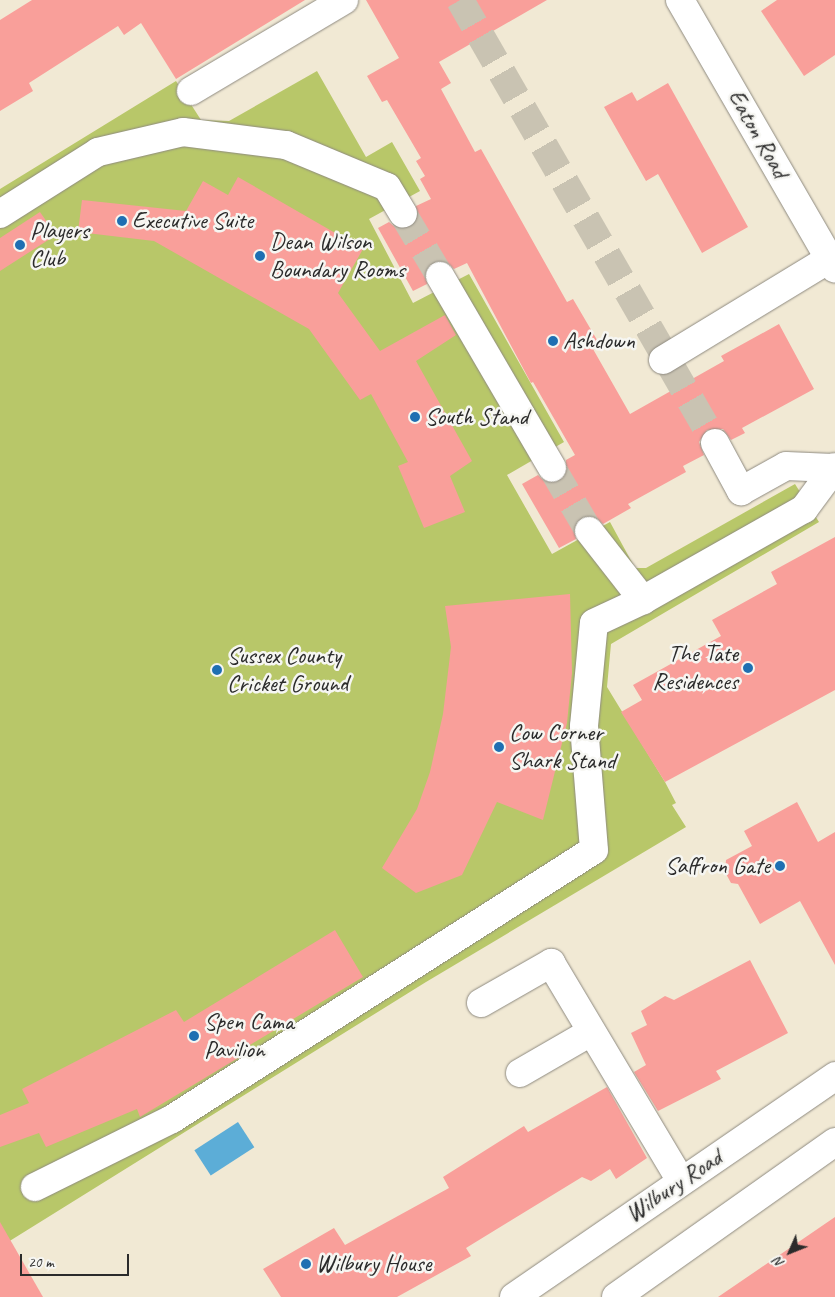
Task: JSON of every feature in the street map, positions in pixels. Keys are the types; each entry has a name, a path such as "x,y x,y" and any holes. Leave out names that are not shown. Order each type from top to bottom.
{"street":[{"path":"191,91 344,0"},
{"name":"Eaton Road","path":"683,1 832,264"},
{"path":"0,214 98,152 183,132 286,145 387,187 403,214"},
{"path":"663,360 832,264"},
{"path":"440,276 552,468"},
{"path":"715,443 741,492 786,466 834,467"},
{"path":"35,1187 172,1119 594,850 584,726 594,623 643,600 804,509 834,467"},
{"path":"590,531 643,600"},
{"path":"481,1003 551,963 681,1181"},
{"path":"520,1073 591,1032"},
{"name":"Wilbury Road","path":"514,1297 835,1076"},
{"path":"616,1297 835,1142"}],"green space":[{"path":"317,71 366,157 392,142 420,191 369,219 413,303 469,274 564,442 507,475 552,554 610,522 635,568 646,568 795,484 819,522 611,644 607,687 665,782 676,803 672,805 686,827 426,982 0,1247 0,189 176,81 201,120 229,121"}],"water":[{"path":"238,1122 254,1147 211,1175 194,1150"}],"building":[{"path":"32,0 305,0 176,79 141,23 124,35 118,26 29,83 33,91 0,111 0,20"},
{"name":"Ashdown","path":"366,0 547,0 439,62 451,83 441,89 475,152 481,149 567,302 573,299 600,345 593,349 630,414 724,361 721,356 779,324 814,389 742,428 745,433 731,440 723,429 707,430 699,442 704,455 683,466 686,472 628,504 631,508 603,524 594,516 580,518 574,526 576,539 559,548 522,484 538,475 545,482 559,482 566,475 566,460 575,455 533,382 531,383 467,263 454,269 447,262 433,262 426,269 427,284 413,291 378,228 389,222 396,228 411,228 417,221 416,206 431,199 420,179 425,176 416,161 421,158 387,100 382,102 367,76 399,58"},
{"path":"777,0 835,0 835,55 804,76 761,11"},
{"path":"668,83 748,227 702,253 658,174 646,181 604,107 632,92 637,101"},
{"path":"238,177 363,249 338,293 380,351 445,315 456,335 416,361 472,461 450,476 465,512 424,528 398,466 408,462 371,394 360,400 309,329 154,241 78,232 82,200 186,211 203,181 228,195"},
{"name":"Players Club","path":"40,212 56,235 0,271 0,238"},
{"name":"The Tate Residences","path":"835,537 835,690 665,782 621,712 642,700 633,685 721,636 712,620 777,584 771,572"},
{"name":"Cow Corner Shark Stand","path":"570,594 572,673 567,723 543,820 497,802 462,875 416,893 382,868 417,809 430,772 443,714 451,647 445,606"},
{"name":"Saffron Gate","path":"797,802 818,842 835,832 835,965 800,901 760,924 738,884 731,883 725,872 726,860 752,846 744,831"},
{"name":"Spen Cama Pavilion","path":"335,930 363,977 240,1051 243,1055 140,1117 137,1109 46,1147 39,1133 0,1147 0,1115 29,1103 22,1089 176,1010 184,1022"},
{"path":"750,960 788,1033 716,1071 721,1079 658,1111 634,1072 646,1065 631,1033 647,1025 641,1011 665,996 674,1000"},
{"path":"607,1087 647,1158 616,1179 610,1169 591,1181 582,1177 466,1248 471,1256 397,1297 281,1297 263,1269 334,1228 345,1245 449,1188 443,1177 524,1126 528,1132"},
{"path":"835,1217 835,1297 718,1297 759,1269"},
{"path":"0,1222 43,1297 0,1297"}],"tunnel":[{"path":"460,0 715,443"},
{"path":"403,214 440,276"},
{"path":"552,468 589,531"}],"place":[{"name":"Executive Suite","path":"122,221"},
{"name":"Players Club","path":"20,245"},
{"name":"Dean Wilson Boundary Rooms","path":"260,256"},
{"name":"Ashdown","path":"553,341"},
{"name":"South Stand","path":"415,417"},
{"name":"The Tate Residences","path":"748,668"},
{"name":"Sussex County Cricket Ground","path":"217,670"},
{"name":"Cow Corner Shark Stand","path":"499,747"},
{"name":"Saffron Gate","path":"780,866"},
{"name":"Spen Cama Pavilion","path":"194,1036"},
{"name":"Wilbury House","path":"306,1264"}]}
